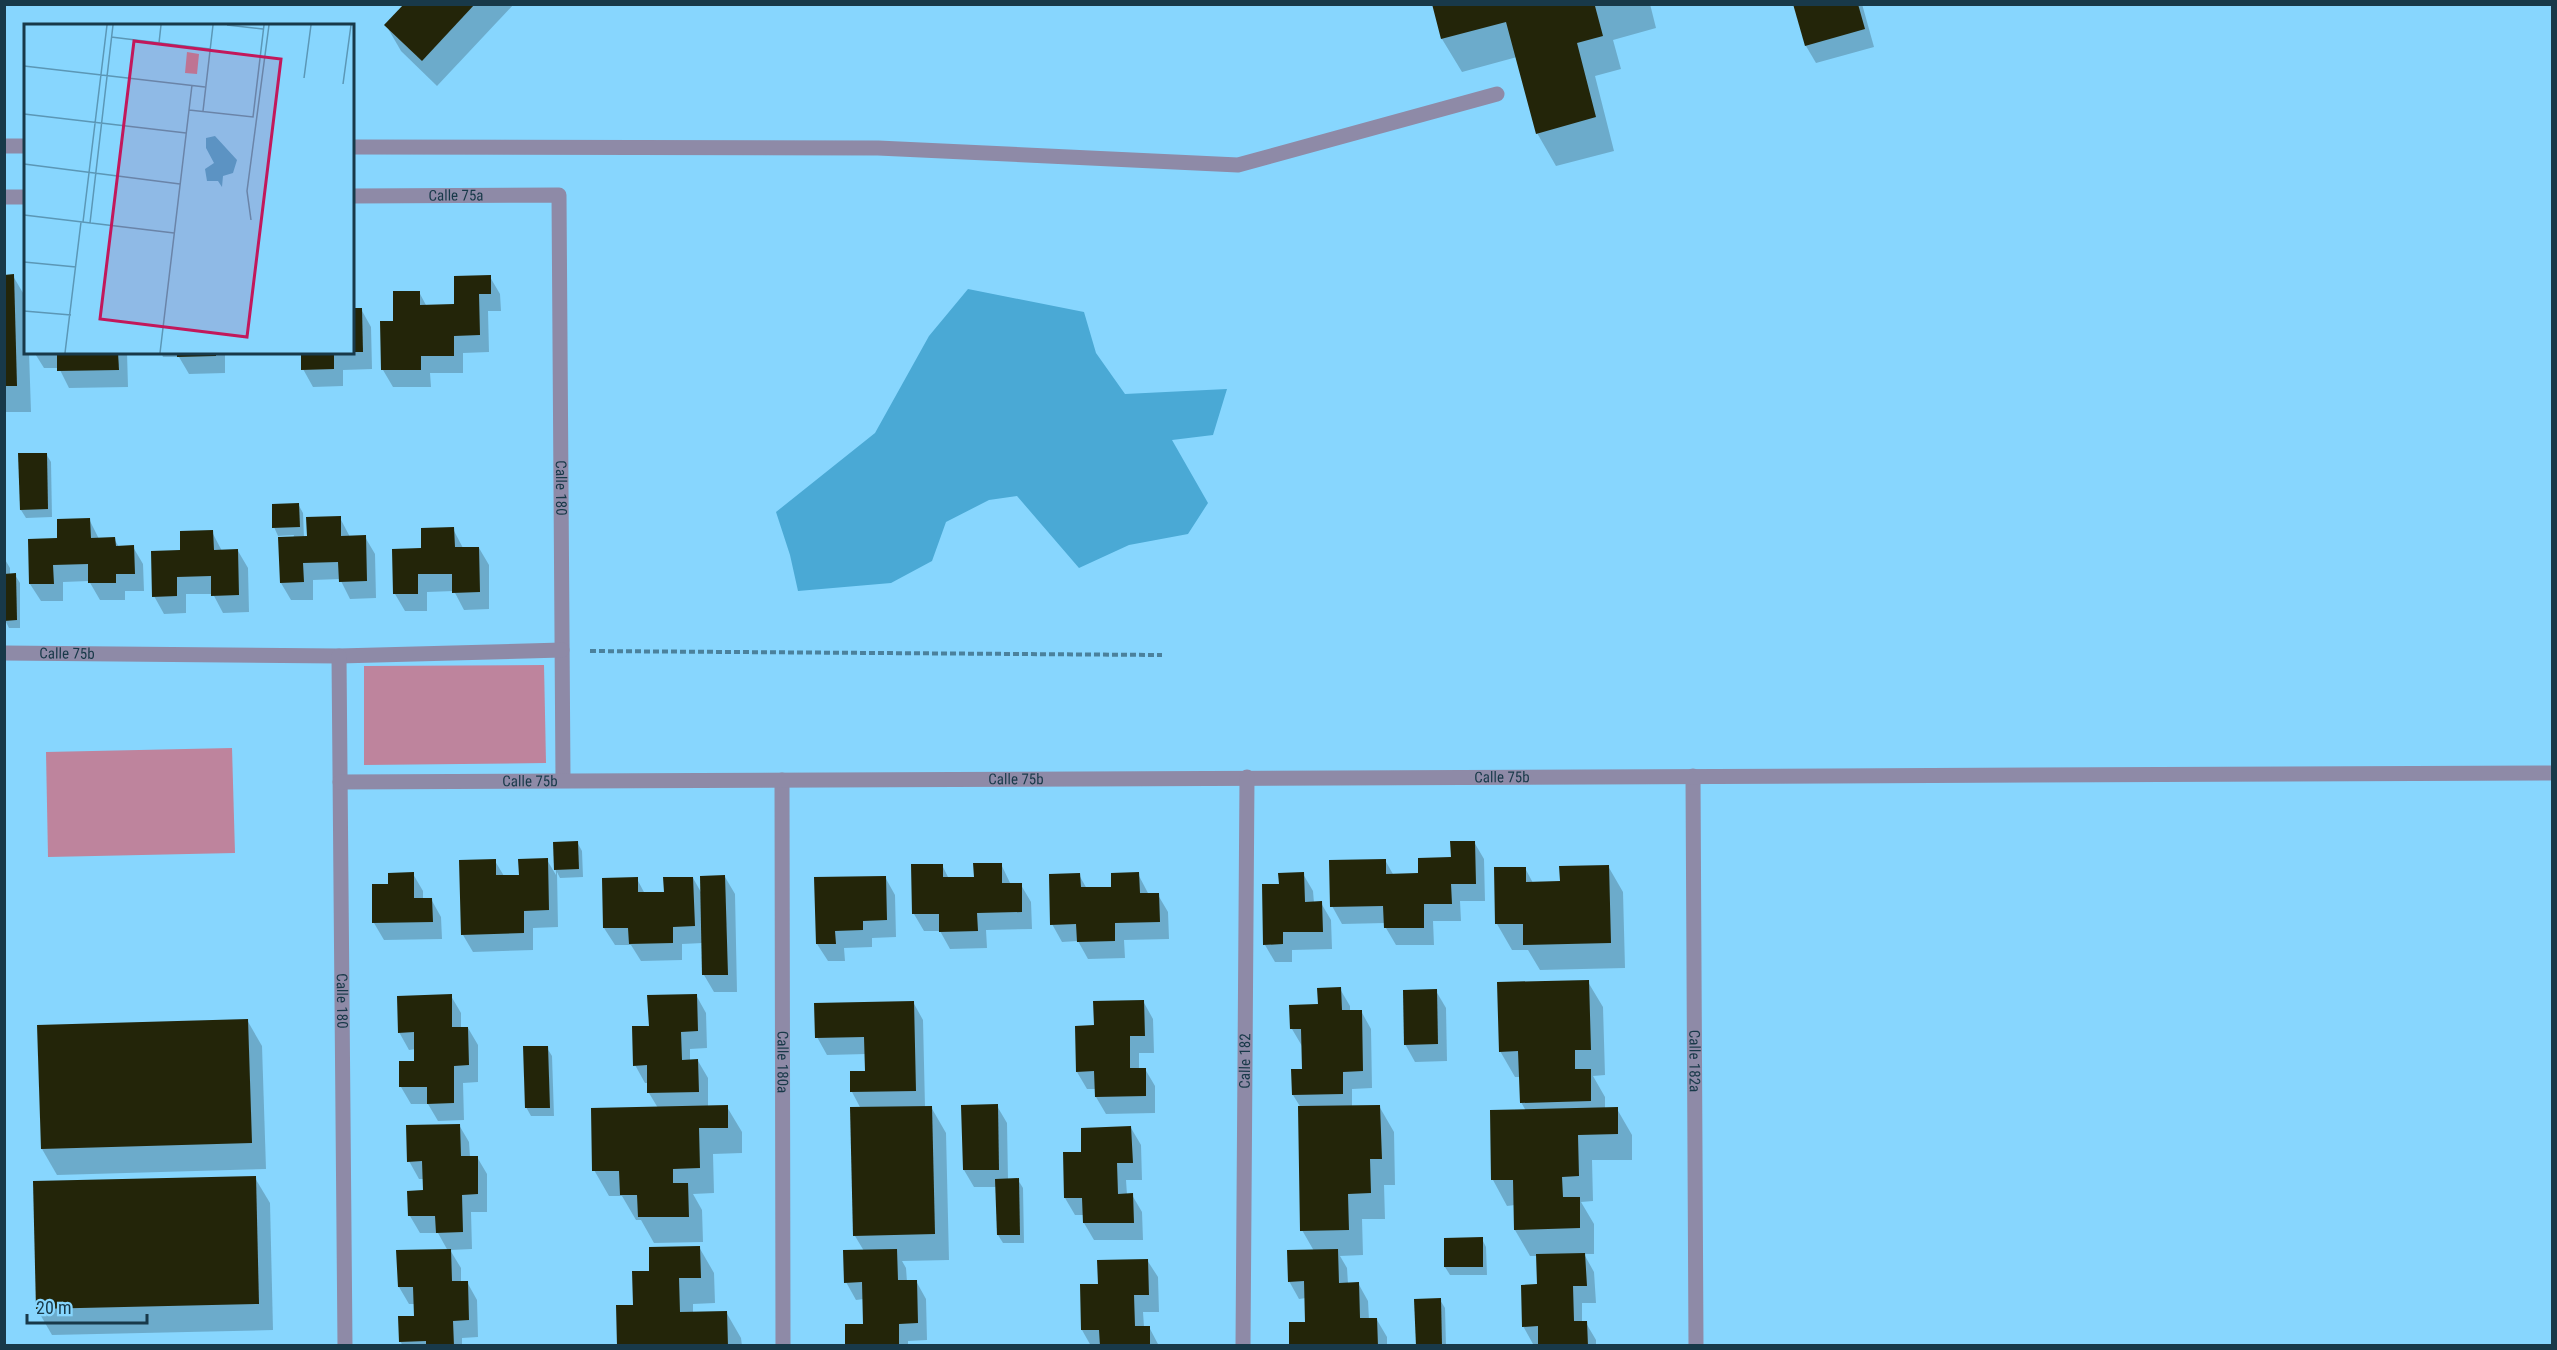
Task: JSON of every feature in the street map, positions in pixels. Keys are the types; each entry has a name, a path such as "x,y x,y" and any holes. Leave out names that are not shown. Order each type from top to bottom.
{"street":[{"path":"354,147 878,148 1238,165 1497,93"},
{"path":"4,146 24,146"},
{"name":"Calle 75a","path":"354,196 559,195"},
{"name":"Calle 180","path":"559,195 563,780"},
{"path":"4,197 24,197"},
{"name":"Calle 75b","path":"4,653 339,656 562,650"},
{"name":"Calle 180","path":"339,656 345,1346"},
{"name":"Calle 75b","path":"340,782 2553,773"},
{"name":"Calle 182a","path":"1694,776 1696,1346"},
{"name":"Calle 182","path":"1243,1346 1247,777"},
{"name":"Calle 180a","path":"782,780 783,1346"}],"path":[{"path":"562,650 1162,655"}],"shaded area":[{"path":"544,665 546,763 364,765 364,666"},
{"path":"232,748 235,853 48,857 46,752"}],"water":[{"path":"968,289 1084,312 1096,353 1125,394 1227,389 1213,435 1172,440 1208,503 1188,534 1129,545 1079,568 1017,496 989,500 946,522 932,561 891,583 798,591 790,555 776,512 875,433 929,336"}],"building":[{"path":"404,4 475,4 422,61 384,25"},
{"path":"1432,4 1599,4 1595,6 1603,36 1577,43 1596,117 1536,134 1506,22 1441,39"},
{"path":"1793,4 1858,4 1865,29 1805,46"},
{"path":"14,274 17,386 4,386 4,275"},
{"path":"491,275 491,294 479,294 480,335 454,336 454,356 421,356 421,370 381,370 380,321 393,321 393,291 420,291 420,305 454,304 454,276"},
{"path":"354,308 362,308 363,352 354,352"},
{"path":"57,354 118,354 119,370 57,371"},
{"path":"177,354 216,354 216,356 177,357"},
{"path":"301,354 334,354 334,369 301,370"},
{"path":"18,453 47,453 48,509 20,510"},
{"path":"299,503 300,527 272,528 272,504"},
{"path":"341,516 341,536 366,535 367,581 339,582 338,562 303,563 304,582 280,583 278,537 307,536 306,517"},
{"path":"90,518 91,538 115,537 116,546 134,545 135,574 116,574 116,583 88,583 88,564 53,565 54,584 29,584 28,539 57,538 57,519"},
{"path":"454,527 455,547 479,547 480,592 452,593 452,574 418,574 418,594 393,594 392,549 421,548 421,528"},
{"path":"213,530 214,550 238,549 239,595 211,596 211,576 177,577 177,596 152,597 151,551 180,550 180,531"},
{"path":"16,573 17,620 4,621 4,574"},
{"path":"578,841 579,869 554,870 553,842"},
{"path":"1450,841 1475,841 1476,884 1451,884 1452,904 1424,904 1424,928 1384,928 1383,906 1330,907 1329,860 1386,859 1386,874 1418,873 1418,858 1451,857"},
{"path":"548,858 549,910 524,911 524,933 461,935 459,860 496,859 496,875 519,875 518,859"},
{"path":"973,863 1002,863 1002,883 1022,883 1022,912 977,913 978,931 939,932 939,914 912,914 911,864 943,864 943,877 974,877"},
{"path":"1609,865 1611,943 1523,945 1523,924 1495,924 1494,867 1526,867 1526,882 1560,881 1559,866"},
{"path":"414,872 414,898 432,898 433,922 372,923 372,884 388,884 388,873"},
{"path":"1139,872 1140,893 1159,893 1160,922 1115,923 1115,941 1077,942 1076,924 1050,925 1049,874 1080,873 1081,887 1111,887 1111,873"},
{"path":"1304,872 1305,902 1322,901 1323,932 1283,932 1283,944 1263,945 1262,884 1279,884 1278,873"},
{"path":"725,875 728,975 702,975 700,876"},
{"path":"886,876 887,920 863,921 863,930 835,931 836,944 816,944 814,877"},
{"path":"638,877 638,892 664,892 663,877 693,877 695,926 673,927 673,943 629,944 628,928 603,928 602,878"},
{"path":"1589,980 1591,1050 1575,1050 1575,1069 1591,1069 1591,1101 1520,1103 1518,1051 1499,1052 1497,982"},
{"path":"1341,987 1342,1010 1362,1010 1363,1071 1343,1072 1343,1094 1292,1095 1291,1069 1302,1069 1301,1029 1290,1029 1289,1005 1318,1004 1317,988"},
{"path":"1437,989 1438,1044 1404,1045 1403,990"},
{"path":"452,994 452,1027 468,1027 469,1065 454,1066 454,1103 427,1104 427,1087 399,1087 399,1061 414,1061 414,1032 398,1033 397,996"},
{"path":"697,994 698,1031 681,1032 682,1060 698,1059 699,1092 647,1093 647,1065 633,1066 632,1026 649,1026 647,995"},
{"path":"1144,1000 1145,1036 1130,1036 1130,1068 1146,1068 1146,1096 1095,1097 1094,1071 1076,1072 1075,1026 1094,1025 1093,1001"},
{"path":"914,1001 916,1091 850,1092 850,1071 865,1071 864,1037 815,1038 814,1003"},
{"path":"248,1019 252,1143 41,1149 37,1025"},
{"path":"523,1046 548,1046 550,1108 525,1108"},
{"path":"998,1104 999,1170 963,1170 961,1105"},
{"path":"728,1105 728,1128 699,1128 700,1168 673,1169 673,1183 688,1183 689,1217 638,1217 637,1195 620,1195 619,1171 592,1171 591,1108"},
{"path":"1380,1105 1382,1159 1370,1159 1371,1193 1348,1194 1349,1230 1300,1231 1298,1106"},
{"path":"932,1106 935,1234 853,1236 850,1107"},
{"path":"1618,1107 1618,1134 1578,1135 1579,1176 1562,1177 1563,1197 1580,1197 1580,1228 1514,1230 1513,1180 1491,1180 1490,1110"},
{"path":"460,1124 461,1156 478,1156 478,1194 462,1195 463,1232 436,1233 435,1216 408,1216 407,1191 423,1190 422,1161 407,1162 406,1125"},
{"path":"1131,1126 1133,1163 1117,1163 1118,1194 1133,1193 1134,1223 1083,1223 1082,1198 1064,1198 1063,1152 1081,1152 1081,1128"},
{"path":"256,1176 259,1304 36,1309 33,1181"},
{"path":"1019,1178 1020,1235 997,1235 995,1179"},
{"path":"1483,1237 1483,1267 1444,1267 1444,1238"},
{"path":"700,1246 701,1278 679,1278 680,1312 727,1311 728,1346 617,1346 616,1305 633,1305 632,1271 649,1271 649,1247"},
{"path":"451,1249 452,1281 468,1281 469,1320 453,1321 454,1346 426,1346 426,1341 399,1342 398,1316 414,1316 413,1287 398,1287 396,1250"},
{"path":"897,1249 898,1280 917,1280 918,1323 899,1324 899,1346 845,1346 845,1324 863,1324 862,1282 844,1283 843,1250"},
{"path":"1338,1249 1339,1283 1359,1282 1360,1318 1377,1318 1378,1346 1289,1345 1289,1322 1305,1322 1304,1281 1288,1282 1287,1250"},
{"path":"1585,1253 1587,1286 1573,1286 1574,1321 1587,1321 1588,1346 1538,1346 1538,1326 1522,1327 1521,1285 1537,1284 1536,1254"},
{"path":"1148,1259 1149,1295 1134,1295 1135,1326 1150,1326 1150,1346 1100,1346 1099,1330 1081,1330 1080,1284 1098,1284 1097,1260"},
{"path":"1441,1298 1442,1346 1416,1346 1414,1299"}]}
